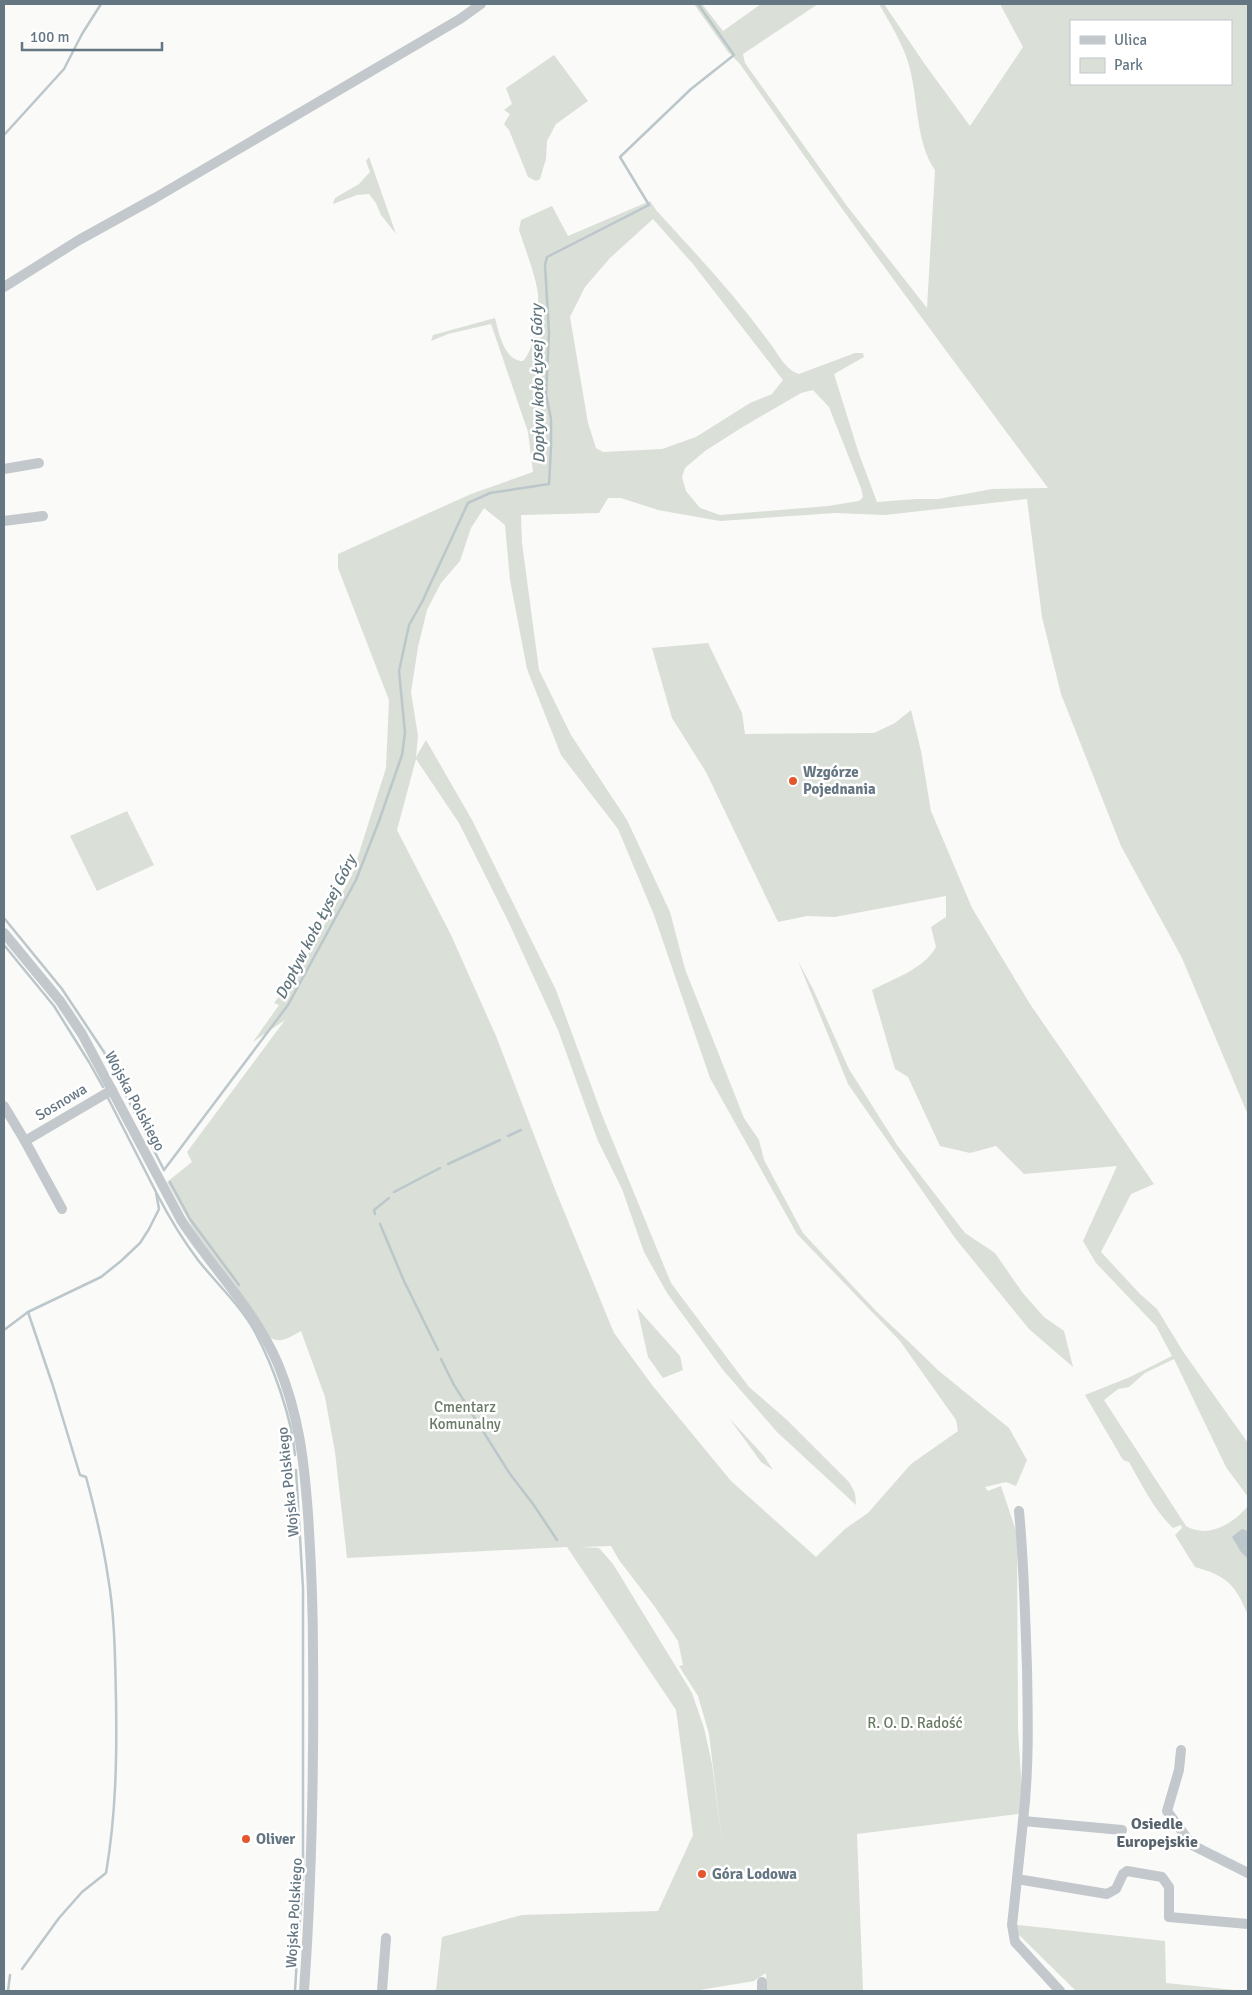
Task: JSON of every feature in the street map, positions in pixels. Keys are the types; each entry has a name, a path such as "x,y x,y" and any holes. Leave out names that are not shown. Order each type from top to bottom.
{"street":[{"path":"4,287 79,240 155,198 228,153 265,134 460,19 482,4"},
{"path":"4,469 39,463"},
{"path":"4,521 43,516"},
{"name":"Wojska Polskiego","path":"4,933 70,1016 112,1090 176,1212 194,1240 247,1309 264,1336 282,1375 300,1434 312,1570 313,1628 313,1847 304,1991"},
{"name":"Sosnowa","path":"25,1141 112,1090"},
{"path":"4,1106 62,1209"},
{"path":"1019,1511 1024,1568 1028,1728 1027,1791 1012,1925 1015,1942 1060,1991"},
{"path":"1181,1750 1179,1770 1167,1812 1192,1845 1248,1872"},
{"path":"1023,1821 1122,1830"},
{"path":"1016,1879 1107,1894 1116,1890 1123,1874 1127,1871 1162,1877 1169,1887 1169,1917 1248,1924"},
{"path":"382,1991 386,1938"}],"green space":[{"path":"694,4 702,4 723,31 761,4 818,4 743,54 745,63 847,206 927,308 935,170 924,147 918,121 913,81 907,60 897,35 879,4 884,4 970,126 1023,47 1000,4 1248,4 1248,1115 1182,958 1121,846 1061,694 1042,617 1027,499 885,515 835,513 720,521 658,510 621,498 608,498 599,513 521,515 522,543 539,670 571,735 627,820 670,912 685,969 744,1118 759,1140 764,1160 803,1233 876,1311 939,1371 1009,1428 1027,1460 1016,1486 1006,1482 985,1487 988,1491 1001,1486 1017,1534 1018,1730 1023,1807 1018,1814 857,1834 863,1991 767,1991 766,1973 754,1981 694,1991 436,1991 442,1937 522,1915 658,1911 693,1835 676,1710 567,1547 347,1558 335,1452 325,1397 301,1331 281,1340 273,1339 269,1336 236,1286 195,1232 167,1182 192,1162 187,1152 285,1020 253,1042 279,1005 274,1003 306,958 352,875 386,768 389,700 338,568 338,554 471,494 533,472 528,432 491,324 448,334 431,341 433,335 495,318 503,345 511,356 523,361 531,348 537,320 538,294 519,230 521,220 552,206 568,236 650,201 714,274 782,361 794,372 799,374 855,353 863,353 864,357 834,374 859,454 877,502 938,499 992,489 1048,488 854,225 740,64 728,52","holes":["653,219 693,264 783,380 772,394 750,403 696,437 662,449 603,452 596,448 588,423 570,317 585,287 610,258","813,390 829,407 863,497 859,501 828,506 720,515 700,508 686,491 682,477 685,468 705,451 741,428 801,393","484,508 505,525 510,580 527,669 561,755 618,829 654,915 710,1078 797,1234 900,1341 956,1420 958,1431 911,1464 868,1513 845,1529 816,1557 731,1481 652,1385 614,1333 554,1187 496,1036 451,935 397,830 416,759 459,823 509,923 558,1030 598,1141 622,1189 644,1252 667,1293 723,1370 777,1432 856,1505 855,1493 849,1482 787,1420 749,1387 671,1283 602,1115 556,990 472,820 426,740 416,757 418,736 411,692 418,647 427,610 441,583 460,561 471,528","611,1546 619,1560 678,1641 683,1665 679,1666 698,1696 709,1734 723,1850 712,1764 704,1728 692,1693 613,1564 599,1548 580,1547"]},
{"path":"554,55 588,101 556,124 547,141 546,159 540,179 536,181 528,177 509,130 504,124 510,114 504,110 512,104 506,88"},
{"path":"369,157 396,234 381,215 376,203 369,194 357,195 333,204 335,198 359,184 370,172 366,161"},
{"path":"708,643 742,713 745,734 874,733 895,723 911,710 921,751 931,811 972,908 1030,1004 1154,1184 1131,1194 1101,1252 1140,1294 1157,1309 1184,1353 1248,1443 1248,1497 1226,1467 1174,1359 1145,1373 1129,1387 1118,1389 1104,1400 1186,1526 1194,1530 1203,1531 1220,1528 1235,1519 1248,1506 1248,1615 1239,1596 1229,1583 1215,1574 1195,1567 1175,1535 1182,1528 1181,1525 1173,1528 1160,1513 1129,1462 1123,1460 1085,1395 1130,1377 1172,1356 1156,1326 1096,1263 1083,1241 1117,1166 1024,1174 996,1146 970,1153 940,1146 908,1077 895,1069 872,990 907,973 931,955 936,947 931,927 946,917 946,896 835,917 807,916 778,922 706,772 672,718 652,648"},
{"path":"127,811 154,865 97,891 70,836"},
{"path":"798,961 813,989 849,1069 897,1145 965,1233 995,1253 1022,1292 1044,1317 1064,1331 1073,1367 1029,1329 955,1238 848,1084"},
{"path":"637,1308 680,1356 683,1370 663,1378 648,1357"},
{"path":"729,1418 764,1456 773,1470 761,1462"},
{"path":"1008,1924 1165,1941 1166,1983 1244,1991 1076,1991"}],"shaded area":[{"path":"1242,1529 1248,1531 1248,1559 1241,1552 1232,1537"}],"waterway":[{"path":"4,135 64,69 82,34 101,4"},
{"name":"Dopływ koło Łysej Góry","path":"164,1170 288,1005 356,880 402,755 405,733 399,671 409,625 422,602 468,503 490,493 549,484 551,419 546,394 549,333 545,265 547,257 649,205 620,157 691,89 734,55 698,4"},
{"path":"4,918 62,989 104,1052 113,1072"},
{"path":"4,945 54,1006 103,1087"},
{"path":"120,1084 164,1170"},
{"name":"Dopływ koło Łysej Góry","path":"4,1330 28,1312 101,1277 140,1243 159,1209 156,1192 108,1098"},
{"path":"508,1136 521,1130"},
{"path":"448,1164 500,1140"},
{"path":"394,1192 440,1168"},
{"path":"170,1182 190,1219 239,1285"},
{"path":"157,1194 192,1252 236,1304 255,1332 281,1392 290,1425 295,1455"},
{"path":"375,1214 374,1210 389,1198"},
{"path":"380,1224 404,1281 438,1350"},
{"path":"22,1969 59,1918 82,1892 106,1873 114,1808 116,1742 113,1623 106,1564 96,1514 86,1477 80,1475 28,1312"},
{"path":"441,1359 454,1385 510,1474 557,1540"},
{"path":"296,1470 303,1588 303,1880"},
{"path":"298,1944 302,1894"},
{"path":"295,1991 297,1958"},
{"path":"8,1991 10,1975"}],"place":[{"name":"Wzgórze Pojednania","path":"793,781"},
{"name":"Oliver","path":"246,1839"},
{"name":"Góra Lodowa","path":"702,1874"}],"district":[{"name":"Osiedle Europejskie","path":"1157,1832"}],"park label":[{"name":"Cmentarz Komunalny","path":"465,1416"},
{"name":"R. O. D. Radość","path":"915,1723"}]}
